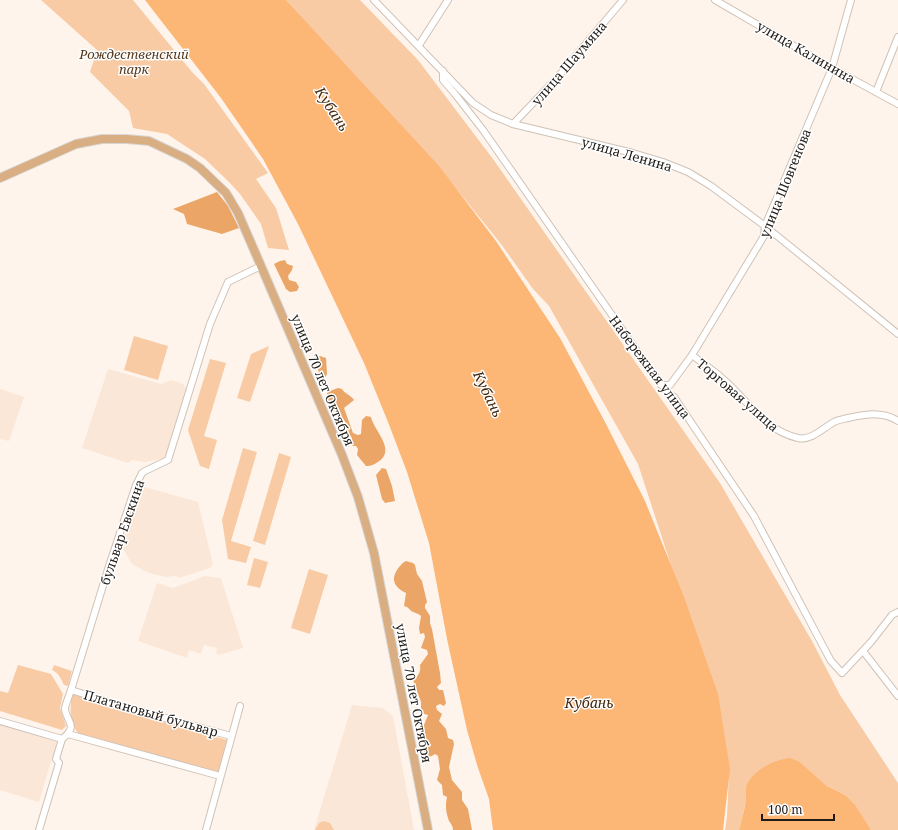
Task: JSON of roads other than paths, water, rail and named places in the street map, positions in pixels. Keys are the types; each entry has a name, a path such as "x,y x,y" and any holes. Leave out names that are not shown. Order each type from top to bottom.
{"main road":[{"name":"улица 70 лет Октября","path":"0,178 76,144 102,139 126,139 149,141 187,158 219,185 226,193 238,213 342,455 358,497 374,553 428,830"}],"street":[{"name":"улица Ленина","path":"374,0 474,103 491,116 513,124 633,153 663,162 688,172 711,186 765,226 898,334"},
{"path":"419,45 448,0"},
{"name":"улица Шаумяна","path":"513,124 556,79 623,0"},
{"name":"улица Калинина","path":"715,0 832,68 898,104"},
{"name":"улица Шовгенова","path":"670,385 692,355 764,236 765,226 832,68 851,0"},
{"path":"876,92 898,37"},
{"name":"Набережная улица","path":"443,71 443,80 483,130 661,385 674,397 754,516 831,661 842,673 863,651"},
{"name":"бульвар Евскина","path":"68,734 71,724 65,709 136,485 142,473 168,460 210,324 228,282 261,266"},
{"name":"Торговая улица","path":"692,355 724,379 765,422 780,432 800,438 809,437 835,421 866,414 879,414 894,418 898,421"},
{"path":"661,385 670,385 674,397"},
{"path":"898,612 892,615 863,651 898,696"},
{"name":"Платановый бульвар","path":"71,690 115,704 231,736"},
{"path":"206,830 240,706"},
{"path":"0,721 62,739"},
{"path":"39,830 59,763 56,759 62,739 68,734 220,776"}],"water":[{"name":"Кубань","path":"145,0 286,0 439,166 496,241 560,338 605,422 645,501 684,597 718,694 730,769 723,830 493,830 489,799 467,730 447,639 429,543 407,472 364,363 298,224 263,159 221,98"},
{"path":"790,758 800,762 827,786 845,795 855,805 871,830 739,830 745,806 746,787 749,781 764,767 777,761"}],"park label":[{"name":"Рождественский парк","path":"134,62"}]}
